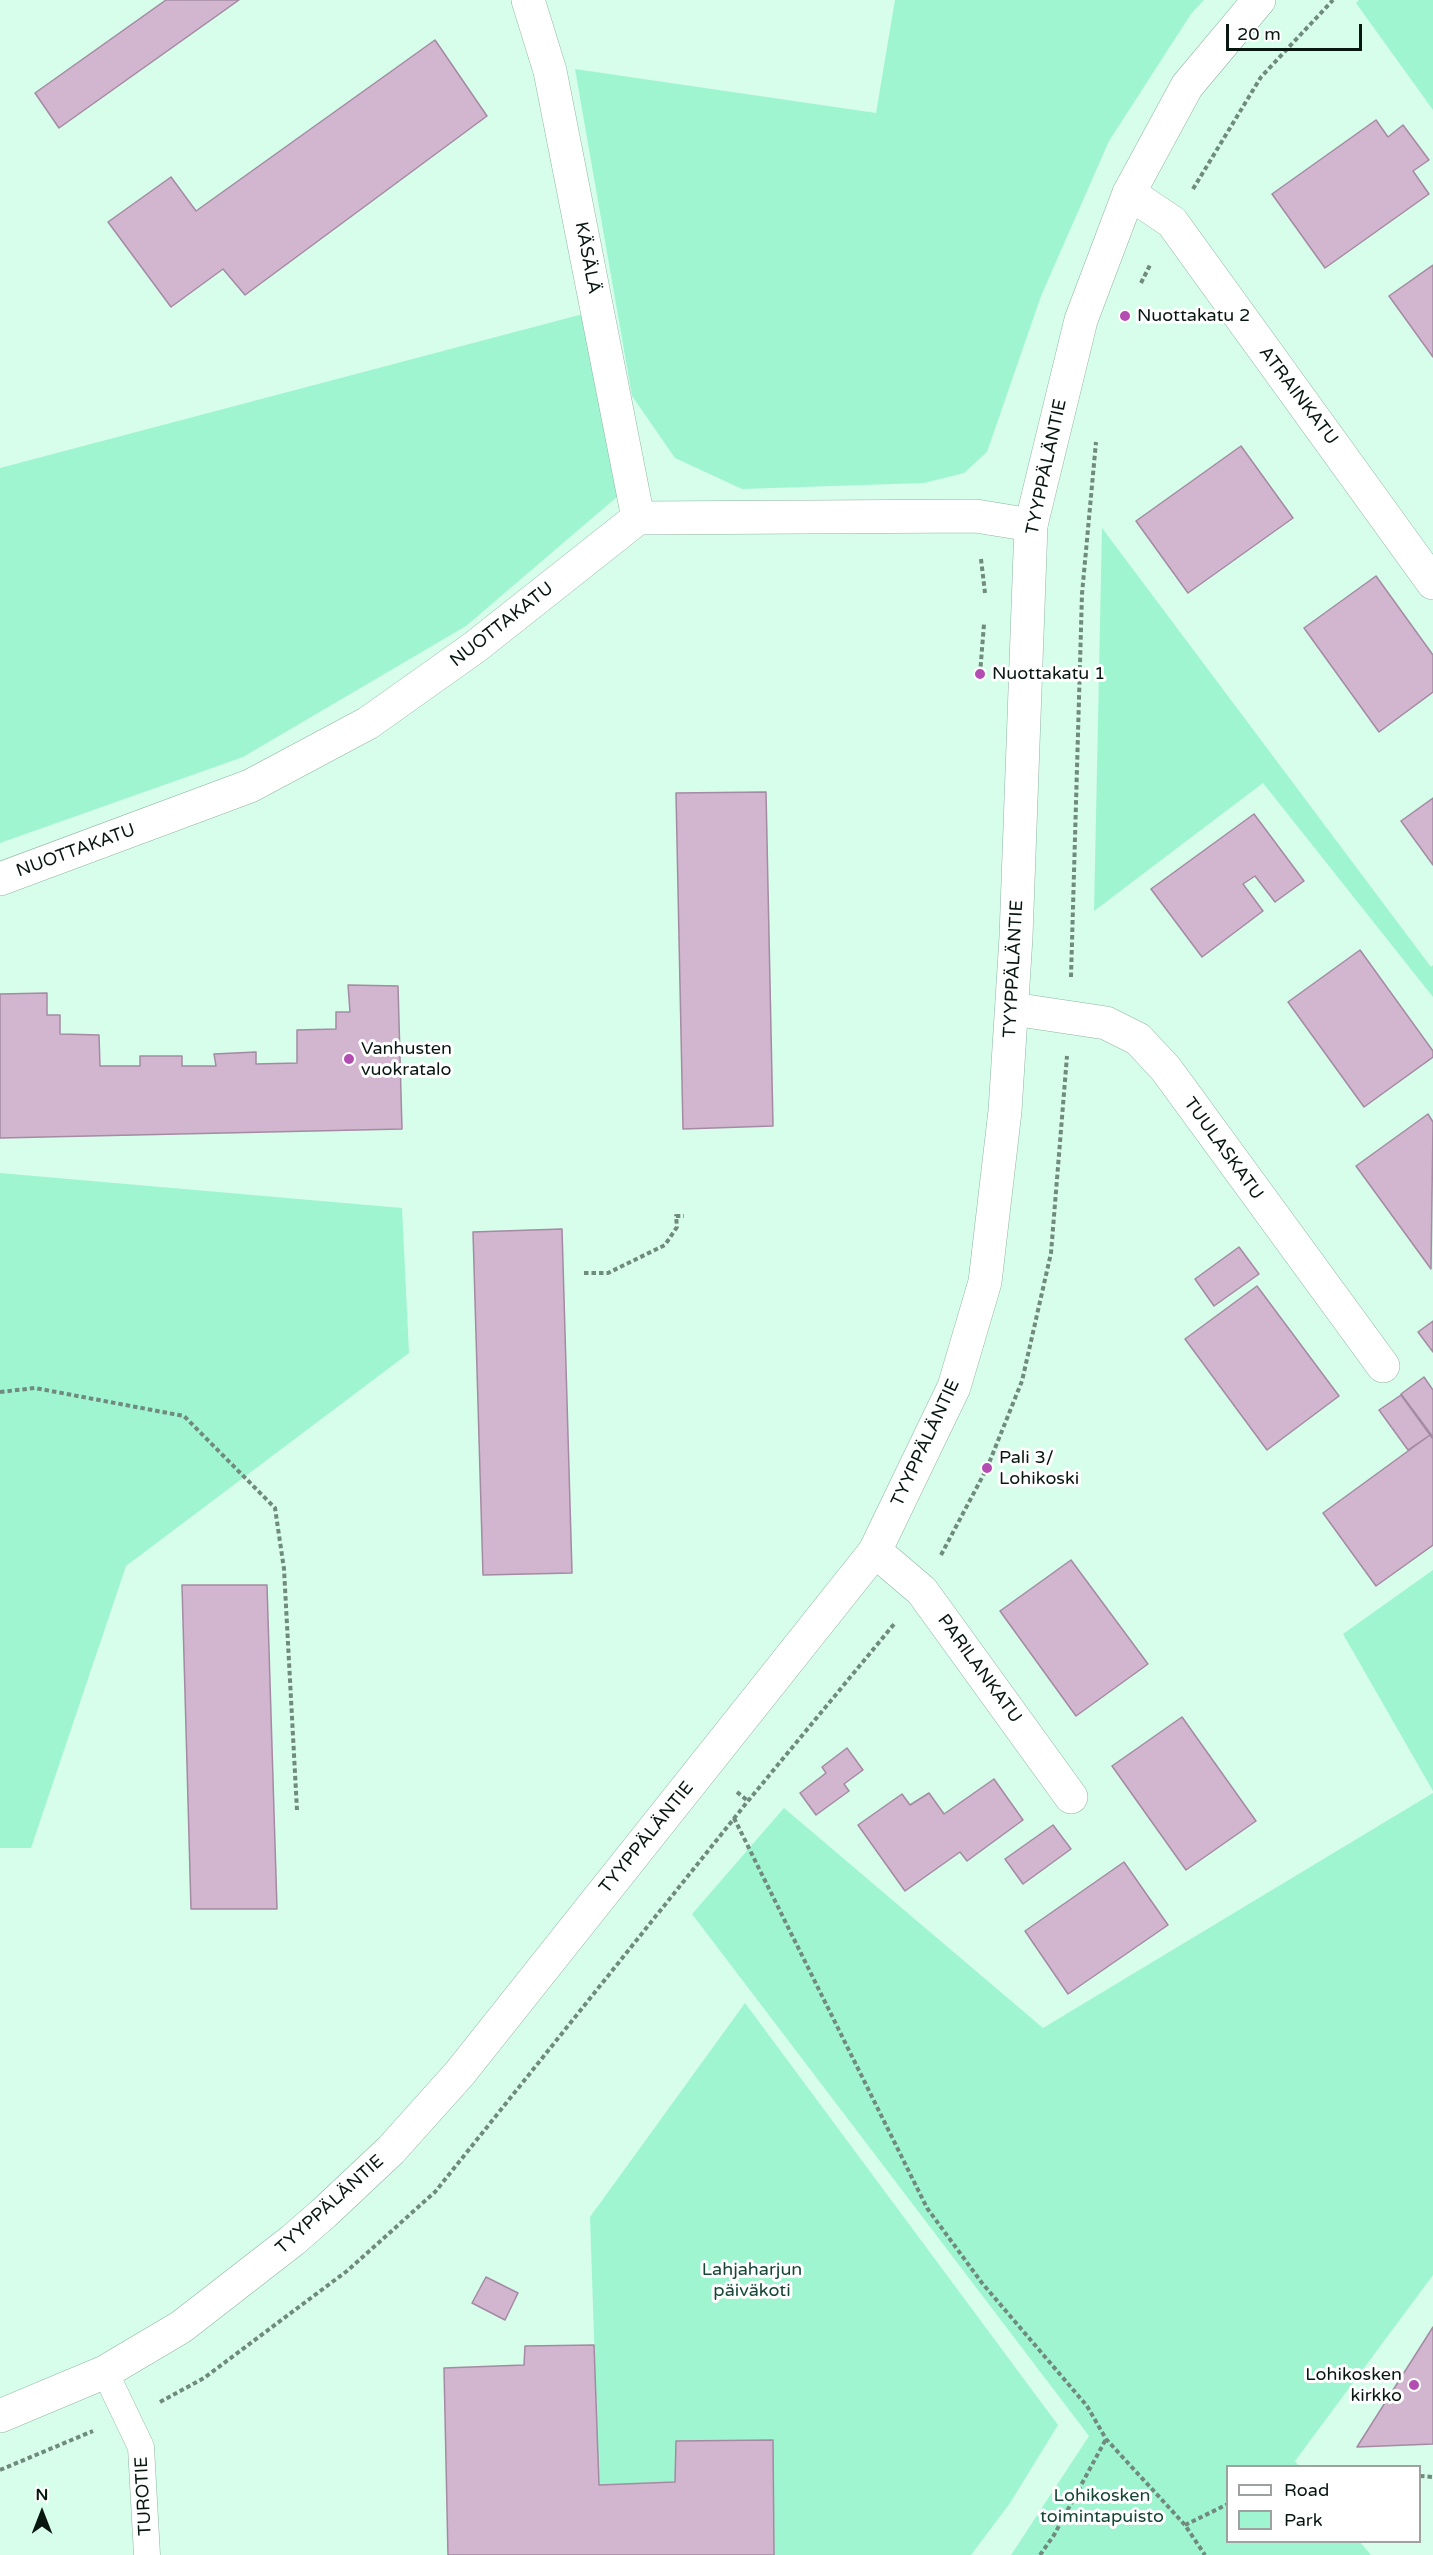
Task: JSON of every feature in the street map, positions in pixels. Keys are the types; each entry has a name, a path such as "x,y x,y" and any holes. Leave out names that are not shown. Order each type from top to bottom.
{"street":[{"name":"KÄSÄLÄ","path":"528,0 550,71 638,518"},
{"name":"TYYPPÄLÄNTIE","path":"0,2416 105,2372 181,2327 293,2240 392,2150 460,2073 875,1551 954,1387 985,1282 1005,1111 1013,1009 1031,525 1081,320 1130,193 1187,86 1259,0"},
{"name":"ATRAINKATU","path":"1130,193 1172,222 1433,584"},
{"path":"638,518 976,516 1031,525"},
{"name":"NUOTTAKATU","path":"0,879 250,786 368,723 475,647 638,518"},
{"name":"TUULASKATU","path":"1013,1009 1106,1023 1138,1039 1166,1069 1383,1366"},
{"name":"PARILANKATU","path":"875,1551 922,1591 1071,1797"}],"lane":[{"name":"TUROTIE","path":"105,2372 141,2447 147,2555"}],"path":[{"path":"1141,285 1172,222 1261,77 1333,0"},
{"path":"0,2470 129,2419 204,2378 338,2278 435,2192 734,1818 922,1591 987,1468 1022,1381 1051,1253 1070,1016 1082,594 1096,438"},
{"path":"976,516 986,597"},
{"path":"980,674 984,619"},
{"path":"584,1273 608,1273 665,1245 677,1227 676,1216 684,1216"},
{"path":"0,1392 35,1388 184,1416 275,1508 284,1569 297,1810"},
{"path":"734,1818 927,2208 982,2283 1087,2406 1106,2439 1185,2525 1205,2555"},
{"path":"1040,2555 1054,2535 1106,2439"},
{"path":"1185,2525 1226,2504"}],"green space":[{"path":"895,0 1204,0 1191,14 1109,141 1041,296 987,452 964,473 924,483 742,489 675,458 632,396 575,69 876,113"},
{"path":"1359,0 1433,0 1433,110 1356,3"},
{"path":"583,314 618,496 466,626 243,757 0,843 0,468"},
{"path":"1102,528 1431,967 1433,965 1433,997 1263,783 1094,911"},
{"path":"0,1173 402,1208 409,1353 126,1566 31,1848 0,1848"},
{"path":"1433,1570 1433,1791 1343,1634"},
{"name":"Lohikosken toimintapuisto","path":"1433,1793 1433,2275 1295,2461 1298,2465 1226,2465 1226,2543 1361,2543 1371,2555 1011,2555 1089,2436 692,1914 784,1808 1043,2028"},
{"name":"Lahjaharjun päiväkoti","path":"745,2003 1058,2425 1010,2503 971,2555 774,2555 773,2440 677,2441 675,2482 599,2485 590,2217"}],"building":[{"path":"166,0 239,0 59,128 35,93"},
{"path":"435,40 487,116 245,295 223,269 171,307 108,222 171,177 196,211"},
{"path":"1376,120 1388,137 1403,125 1429,160 1413,171 1429,194 1325,268 1272,194"},
{"path":"1433,265 1433,357 1389,296"},
{"path":"1241,446 1293,518 1188,593 1136,521"},
{"path":"1376,576 1433,655 1433,692 1379,732 1304,628"},
{"path":"766,792 773,1126 683,1129 676,793"},
{"path":"1433,798 1433,865 1401,821"},
{"path":"1254,814 1304,881 1275,902 1255,876 1243,884 1263,911 1202,957 1151,889"},
{"path":"1360,950 1433,1051 1433,1057 1364,1107 1288,1002"},
{"name":"Vanhusten vuokratalo","path":"348,985 398,986 402,1129 0,1138 0,994 47,993 47,1015 60,1015 60,1034 99,1035 100,1066 140,1066 140,1056 182,1056 182,1066 216,1066 214,1054 256,1052 256,1064 297,1063 297,1030 336,1029 336,1012 350,1012"},
{"path":"1428,1114 1433,1122 1431,1269 1356,1166"},
{"path":"562,1229 572,1573 483,1575 473,1232"},
{"path":"1239,1247 1259,1274 1214,1306 1195,1279"},
{"path":"1257,1286 1339,1396 1267,1450 1185,1339"},
{"path":"1433,1321 1433,1352 1418,1332"},
{"path":"1424,1377 1433,1390 1433,1437 1401,1394"},
{"path":"1401,1395 1430,1435 1408,1450 1379,1410"},
{"path":"1430,1435 1433,1439 1433,1545 1376,1586 1323,1513"},
{"path":"1071,1560 1148,1664 1076,1716 1000,1611"},
{"path":"182,1585 267,1585 277,1909 191,1909"},
{"path":"1182,1717 1256,1821 1186,1870 1112,1766"},
{"path":"847,1748 863,1770 844,1784 849,1791 816,1815 800,1793 826,1773 822,1767"},
{"path":"994,1779 1023,1820 967,1861 960,1852 905,1891 858,1825 902,1794 910,1805 929,1793 944,1814"},
{"path":"1053,1825 1071,1849 1023,1884 1005,1859"},
{"path":"1124,1862 1168,1925 1068,1994 1025,1931"},
{"path":"486,2277 518,2293 505,2320 472,2303"},
{"name":"Lohikosken kirkko","path":"1433,2327 1433,2444 1357,2447"},
{"path":"594,2345 599,2485 675,2482 676,2441 773,2440 774,2555 448,2555 444,2368 524,2365 525,2346"}],"place":[{"name":"Nuottakatu 2","path":"1125,316"},
{"name":"Nuottakatu 1","path":"980,674"},
{"name":"Vanhusten vuokratalo","path":"349,1059"},
{"name":"Pali 3/ Lohikoski","path":"987,1468"},
{"name":"Lohikosken kirkko","path":"1414,2385"}]}
